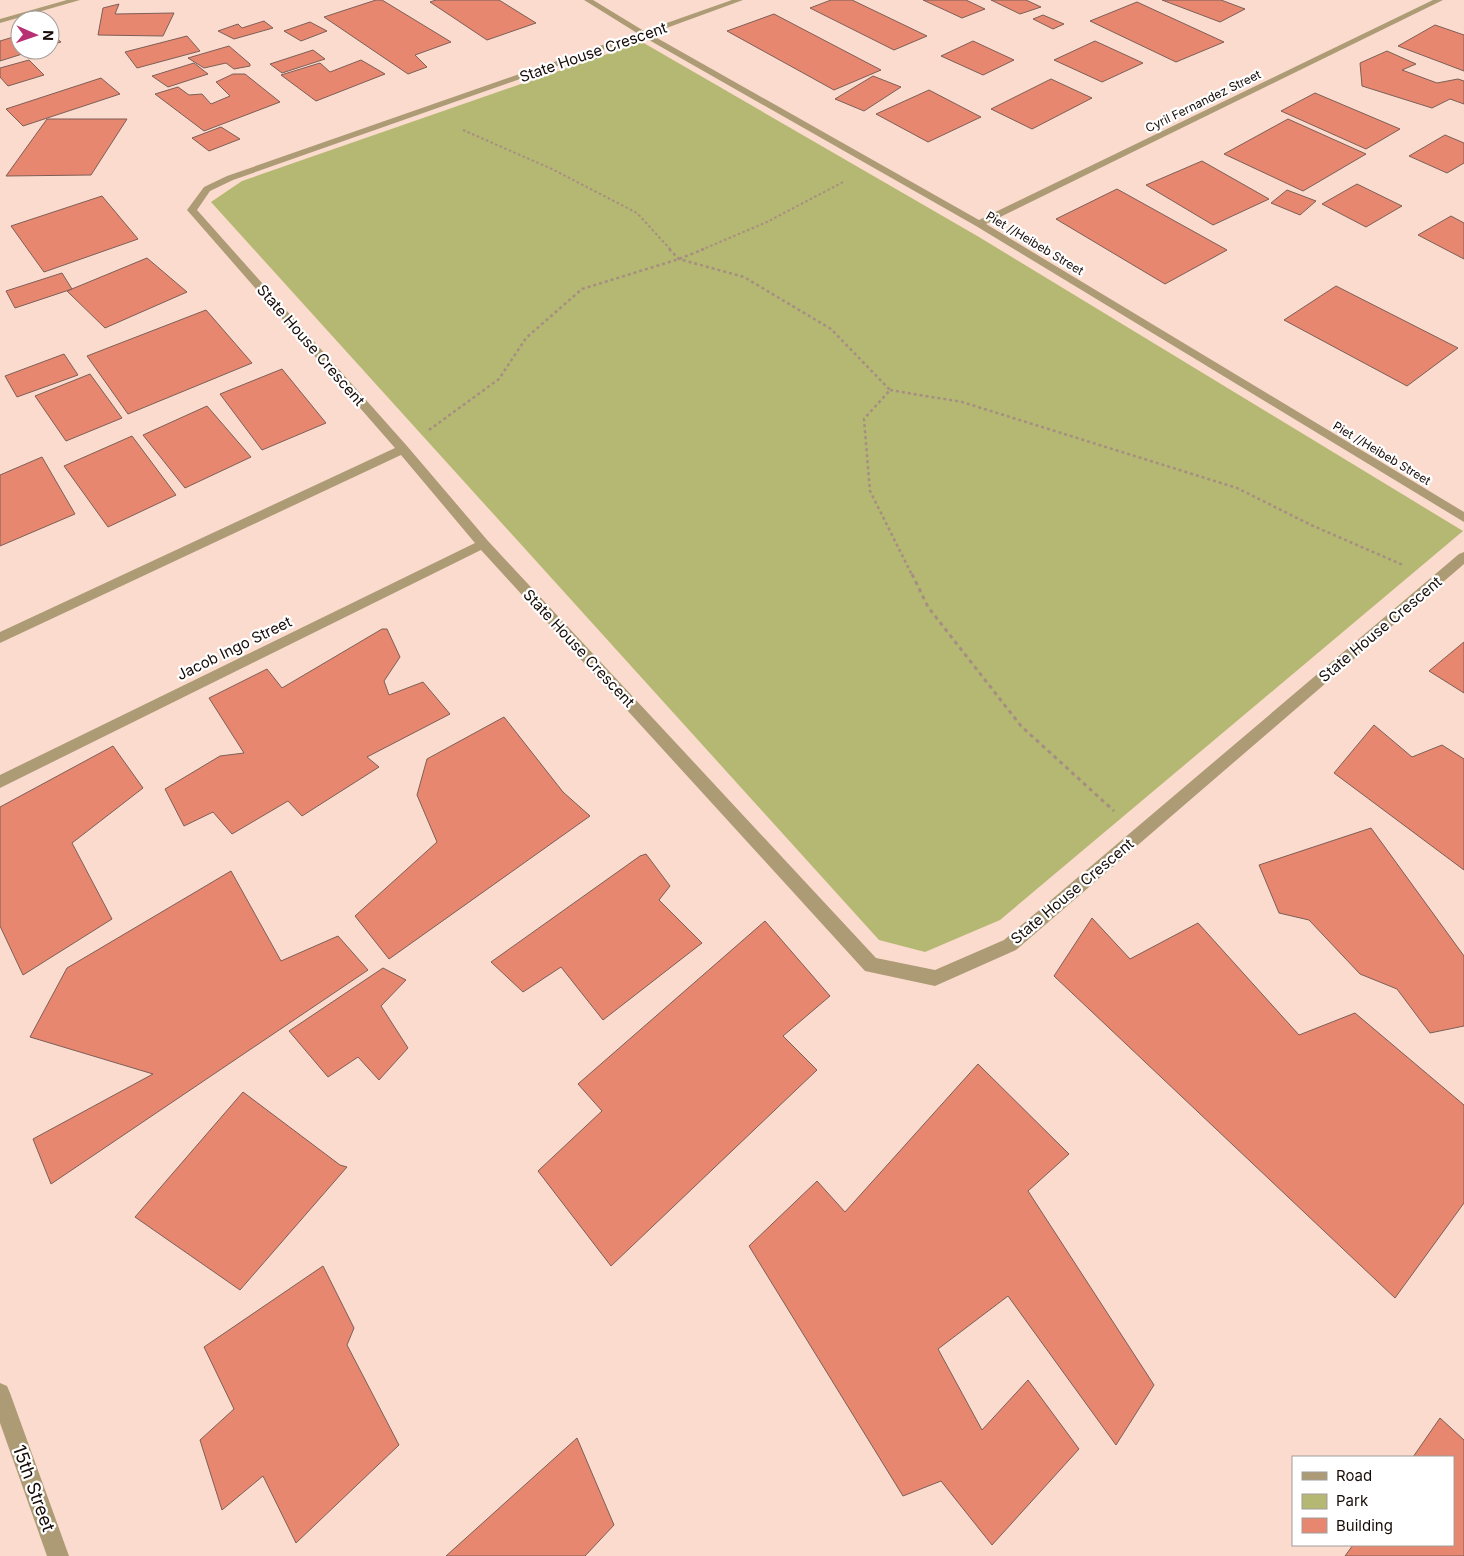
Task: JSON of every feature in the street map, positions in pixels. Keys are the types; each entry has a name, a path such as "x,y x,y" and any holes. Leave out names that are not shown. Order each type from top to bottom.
{"street":[{"path":"0,21 55,3 76,0"},
{"name":"Piet //Heibeb Street","path":"588,0 644,34 979,224 1464,518"},
{"name":"State House Crescent","path":"739,0 230,178 208,189 192,210 403,449 483,544 872,965 936,978 1010,945 1464,558"},
{"name":"Cyril Fernandez Street","path":"979,224 1438,0"},
{"path":"0,638 403,449"},
{"name":"Jacob Ingo Street","path":"0,782 483,544"},
{"name":"15th Street","path":"0,1393 58,1556"}],"path":[{"path":"422,111 552,169 637,214 679,259 744,277 831,329 890,390 962,402 1237,488 1312,525 1437,581"},
{"path":"403,449 499,379 526,338 582,289 679,259 767,222 875,165"},
{"path":"890,390 864,419 870,491 928,608 1021,726 1140,834"}],"green space":[{"path":"642,42 979,237 1463,531 1000,920 925,952 879,940 211,202 242,181"}],"building":[{"path":"376,0 382,0 451,42 415,55 427,67 408,74 324,17"},
{"path":"436,0 499,0 536,23 487,40 430,2"},
{"path":"831,0 852,0 927,36 894,50 810,8"},
{"path":"923,0 966,0 985,9 962,18"},
{"path":"991,0 1026,0 1041,7 1020,14"},
{"path":"1162,0 1221,0 1245,9 1220,22"},
{"path":"1137,2 1224,42 1176,62 1090,21"},
{"path":"119,4 115,14 174,13 163,36 98,35 103,8"},
{"path":"774,14 881,70 834,90 727,31"},
{"path":"1043,15 1064,24 1053,29 1033,19"},
{"path":"264,21 273,28 234,39 218,31 238,24 242,28"},
{"path":"310,22 327,31 301,41 284,31"},
{"path":"1435,25 1464,35 1464,71 1398,46"},
{"path":"187,36 200,51 137,68 125,52"},
{"path":"10,38 10,58 0,61 0,41"},
{"path":"973,41 1014,60 983,75 941,56"},
{"path":"1095,41 1143,63 1102,82 1054,60"},
{"path":"229,46 250,66 234,69 226,63 204,68 188,58"},
{"path":"313,50 325,59 282,73 270,64"},
{"path":"1387,51 1416,64 1402,70 1437,83 1458,79 1464,81 1464,104 1450,99 1432,108 1362,86 1360,63"},
{"path":"29,60 44,75 8,86 0,77 0,68"},
{"path":"361,60 385,74 316,101 281,75 320,63 330,72"},
{"path":"194,63 208,74 168,87 152,76"},
{"path":"233,74 245,74 280,102 204,131 155,94 178,87 189,95 202,94 211,104 230,96 216,82"},
{"path":"873,76 901,87 864,111 835,99"},
{"path":"101,78 120,94 23,126 6,109"},
{"path":"1051,79 1092,98 1032,129 991,109"},
{"path":"929,90 981,117 928,142 876,114"},
{"path":"1315,93 1400,129 1366,149 1281,111"},
{"path":"47,119 127,119 91,175 6,176"},
{"path":"1288,119 1366,154 1303,191 1224,154"},
{"path":"221,127 240,139 209,151 192,138"},
{"path":"1445,135 1464,143 1464,163 1447,173 1409,156"},
{"path":"1202,161 1269,199 1213,225 1146,185"},
{"path":"1357,184 1402,206 1366,227 1322,204"},
{"path":"1117,189 1227,250 1165,284 1056,219"},
{"path":"1287,190 1316,201 1300,215 1271,203"},
{"path":"102,196 138,239 44,272 11,226"},
{"path":"1451,216 1464,223 1464,259 1418,235"},
{"path":"147,258 187,292 105,328 67,291"},
{"path":"62,273 72,289 15,308 6,291"},
{"path":"1336,286 1458,348 1407,386 1284,320"},
{"path":"206,310 252,363 128,414 87,356"},
{"path":"64,354 78,375 17,397 5,376"},
{"path":"282,369 326,423 262,450 220,394"},
{"path":"90,374 122,418 66,441 35,396"},
{"path":"207,406 251,457 185,488 143,435"},
{"path":"132,436 176,495 108,527 64,466"},
{"path":"42,457 75,514 0,546 0,475"},
{"path":"382,629 387,629 400,657 384,681 389,695 423,682 450,714 367,757 379,767 302,816 288,801 232,834 213,812 184,826 165,789 220,756 244,753 209,698 267,669 282,688"},
{"path":"1464,642 1464,693 1429,671"},
{"path":"504,717 563,792 590,816 389,959 355,916 437,842 417,795 427,759"},
{"path":"1374,725 1412,757 1442,745 1464,759 1464,870 1334,773"},
{"path":"113,746 143,788 72,843 112,919 23,975 0,926 0,807"},
{"path":"1371,828 1464,956 1464,1026 1430,1033 1397,989 1360,974 1309,920 1279,913 1259,865"},
{"path":"646,854 670,886 659,900 702,943 603,1020 561,967 523,992 491,962 640,856"},
{"path":"231,871 281,961 338,936 368,970 51,1184 33,1139 153,1074 30,1037 67,968"},
{"path":"1092,918 1130,959 1198,923 1299,1035 1355,1013 1464,1105 1464,1203 1395,1298 1054,976"},
{"path":"765,921 830,996 783,1036 817,1070 611,1266 538,1171 602,1111 578,1084"},
{"path":"383,968 406,980 381,1006 408,1048 379,1080 358,1057 328,1077 289,1031"},
{"path":"978,1064 1069,1154 1028,1191 1154,1385 1116,1445 1008,1296 938,1349 982,1430 1028,1380 1079,1449 992,1545 941,1481 903,1496 749,1246 817,1181 845,1212"},
{"path":"243,1092 340,1165 347,1167 240,1290 135,1217"},
{"path":"323,1266 354,1328 347,1345 399,1445 296,1543 263,1476 222,1510 200,1440 234,1409 204,1347"},
{"path":"1440,1418 1464,1440 1464,1556 1345,1556 1352,1546 1454,1546 1454,1456 1414,1456"},
{"path":"577,1438 614,1525 585,1556 446,1556"}]}
